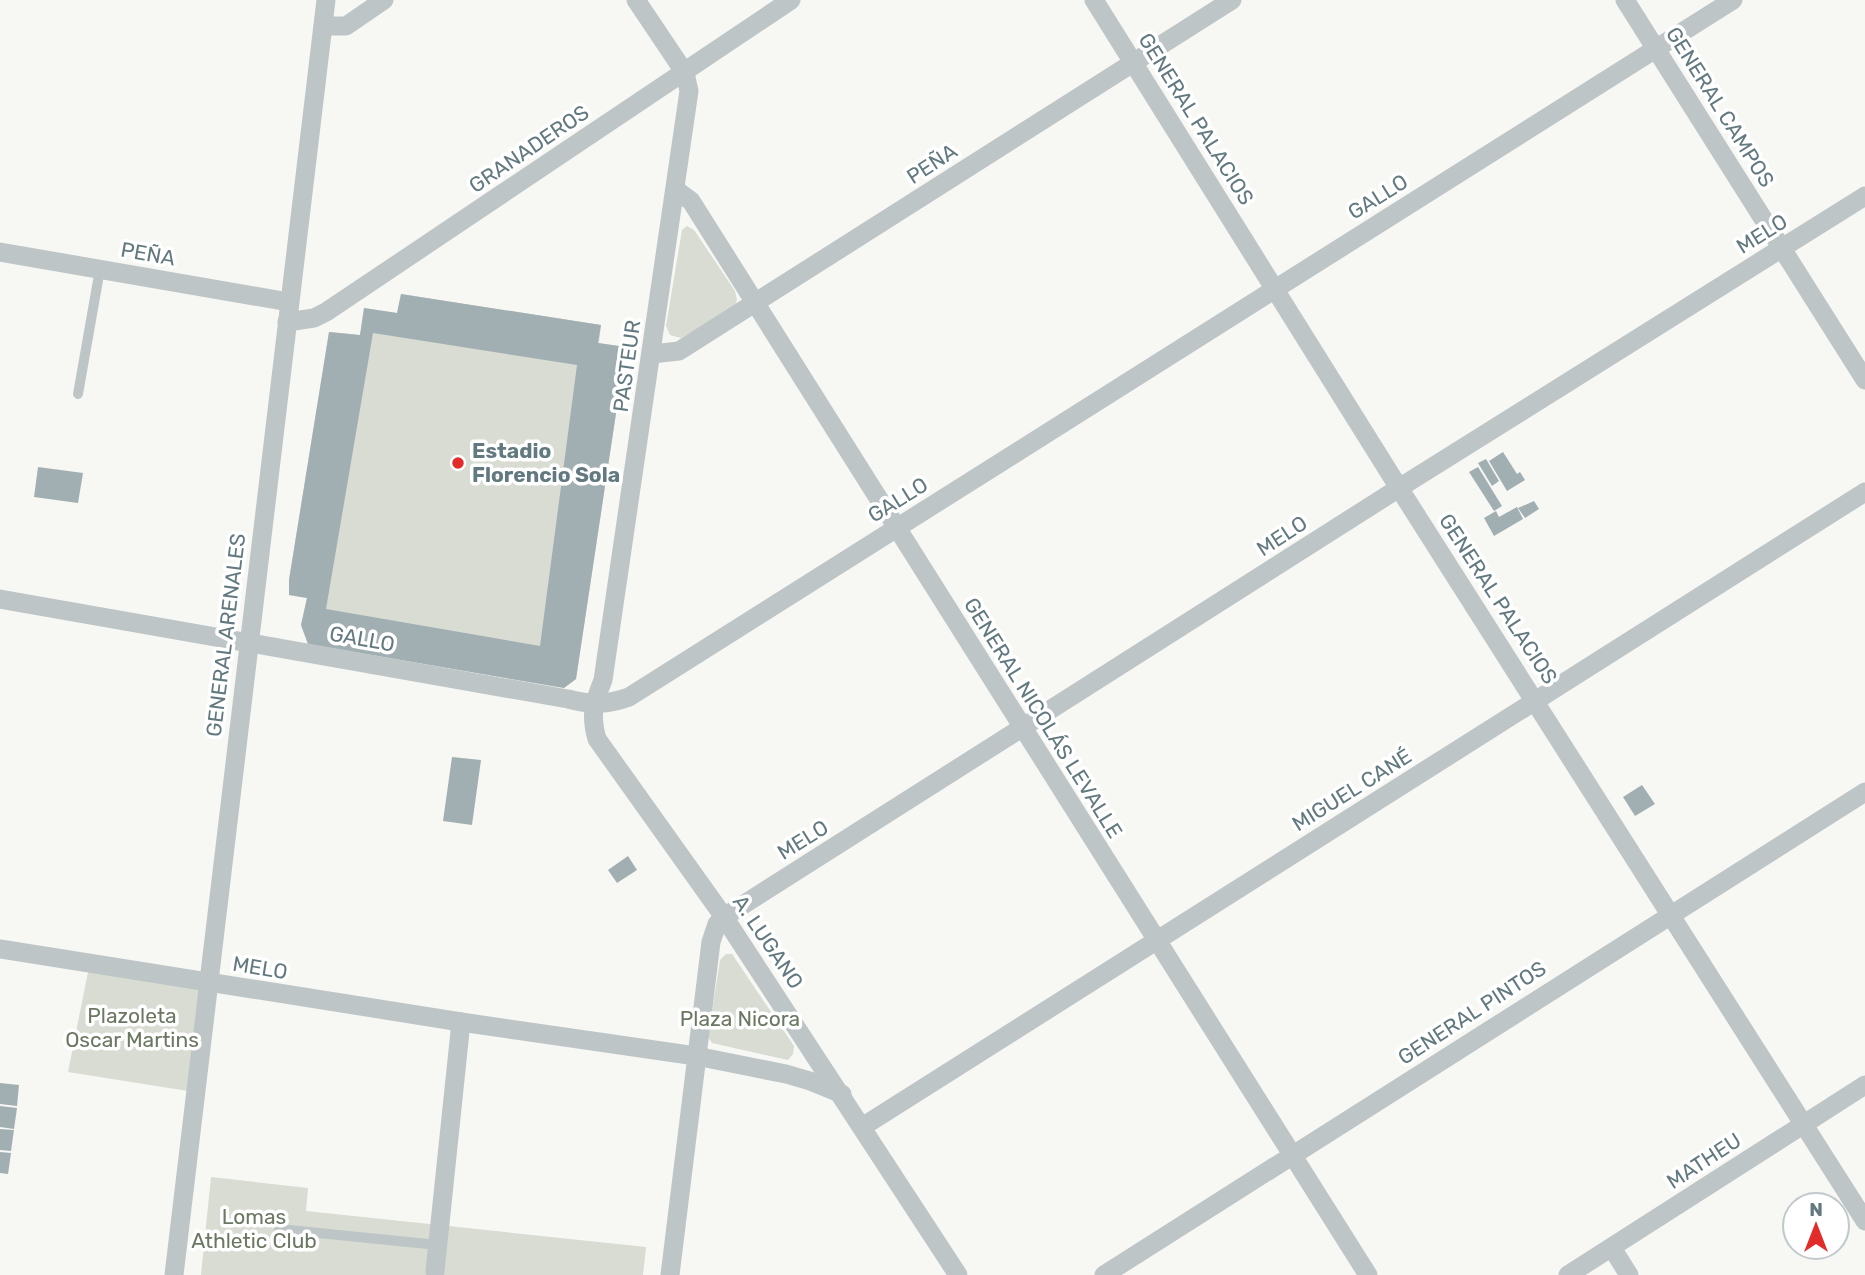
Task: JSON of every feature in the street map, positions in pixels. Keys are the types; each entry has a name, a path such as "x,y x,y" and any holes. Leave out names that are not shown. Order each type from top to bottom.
{"street":[{"name":"GENERAL ARENALES","path":"174,1275 326,0"},
{"path":"323,26 346,26 384,0"},
{"path":"636,0 685,72"},
{"name":"GRANADEROS","path":"287,322 314,318 326,312 791,0"},
{"name":"GENERAL PALACIOS","path":"1094,0 1399,488 1865,1221"},
{"name":"PEÑA","path":"652,354 679,351 1232,0"},
{"name":"GENERAL CAMPOS","path":"1625,0 1865,380"},
{"name":"GALLO","path":"0,599 555,696 593,705 616,702 629,697 1733,0"},
{"name":"PASTEUR","path":"593,705 603,680 676,190 689,90 685,72"},
{"name":"GENERAL NICOLÁS LEVALLE","path":"676,190 691,201 1368,1275"},
{"name":"MELO","path":"724,917 1865,196"},
{"name":"PEÑA","path":"0,252 289,302"},
{"name":"MIGUEL CANÉ","path":"862,1127 1865,492"},
{"name":"A. LUGANO","path":"593,705 592,722 597,739 724,917 958,1275"},
{"name":"GENERAL PINTOS","path":"1104,1275 1865,792"},
{"path":"670,1275 711,942 717,924 724,917"},
{"name":"MELO","path":"0,949 461,1022 696,1056 786,1074 842,1094"},
{"path":"435,1271 461,1022"},
{"name":"MATHEU","path":"1569,1275 1865,1085"},
{"path":"1612,1248 1629,1275"}],"lane":[{"path":"78,394 100,269"},
{"path":"279,1229 438,1245"}],"green space":[{"path":"687,226 694,230 735,291 737,300 734,309 681,338 670,335 666,326 682,230"},
{"name":"Estadio Florencio Sola","path":"401,294 601,325 599,343 626,347 576,679 564,688 308,644 301,625 307,598 289,595 289,580 329,332 360,335 364,308 397,313"},
{"name":"Plaza Nicora","path":"726,954 732,954 794,1046 793,1054 788,1060 712,1043 708,1037 720,960"},
{"name":"Plazoleta Oscar Martins","path":"89,967 201,986 188,1091 68,1072"},
{"name":"Lomas Athletic Club","path":"211,1177 308,1188 306,1211 646,1247 643,1275 201,1275"}],"building":[{"path":"401,294 601,325 598,343 626,347 576,679 564,688 308,644 301,625 307,598 289,595 289,580 329,332 360,335 364,308 397,313","holes":["373,333 577,365 540,646 326,609"]},
{"path":"1503,452 1517,474 1520,472 1525,480 1507,491 1489,461"},
{"path":"1486,459 1499,481 1492,486 1478,463"},
{"path":"38,467 83,473 78,503 34,497"},
{"path":"1478,467 1502,506 1494,511 1469,472"},
{"path":"1534,501 1539,509 1525,518 1518,508"},
{"path":"1517,507 1523,519 1494,536 1484,518 1496,511 1499,517"},
{"path":"452,757 481,760 472,825 443,821"},
{"path":"1642,785 1655,804 1635,816 1623,797"},
{"path":"628,856 637,870 617,883 608,870"},
{"path":"0,1083 19,1085 17,1106 0,1104"},
{"path":"0,1106 17,1108 14,1129 0,1127"},
{"path":"0,1129 14,1130 11,1151 0,1150"},
{"path":"0,1152 11,1153 8,1174 0,1173"}],"place":[{"name":"Estadio Florencio Sola","path":"458,463"}]}
